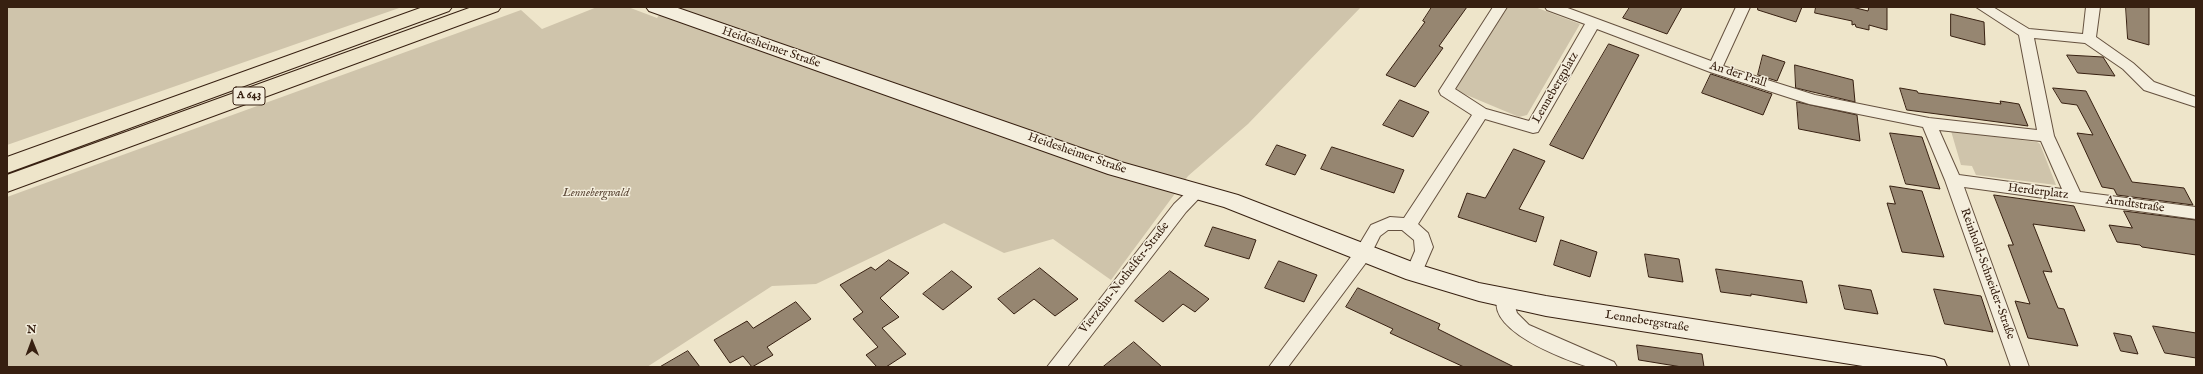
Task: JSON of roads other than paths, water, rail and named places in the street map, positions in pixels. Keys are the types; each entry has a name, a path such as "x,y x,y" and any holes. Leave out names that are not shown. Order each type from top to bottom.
{"highway":[{"name":"A 643","path":"7,165 442,7"},
{"name":"A 643","path":"7,184 491,7"}],"main road":[{"name":"Heidesheimer Straße","path":"656,7 1116,168 1256,210 1364,253"},
{"name":"Lennebergstraße","path":"1364,253 1414,272 1505,298 1935,367"}],"street":[{"name":"Lennebergplatz","path":"1500,7 1446,91 1481,113 1533,128 1593,22"},
{"name":"An der Prall","path":"1552,7 1715,68 1814,100 1929,123"},
{"path":"1715,68 1743,7"},
{"path":"1983,7 2026,33 2089,39 2128,66 2149,86 2196,102"},
{"path":"2089,39 2092,7"},
{"name":"Herderplatz","path":"2026,33 2046,136 2074,197"},
{"path":"1408,226 1481,113"},
{"path":"1953,180 1929,123 2046,136"},
{"name":"Herderplatz","path":"1953,180 2074,197"},
{"name":"Reinhold-Schneider-Straße","path":"1953,180 2020,367"},
{"name":"Vierzehn-Nothelfer-Straße","path":"1056,367 1180,208 1197,192"},
{"name":"Arndtstraße","path":"2074,197 2196,213"},
{"path":"1278,367 1364,253 1374,234 1382,226 1396,223 1408,226 1417,231 1424,243 1424,249 1414,272"},
{"path":"1505,298 1506,308 1510,318 1524,330 1608,367"}],"park label":[{"name":"Lennebergwald","path":"596,194"}]}
